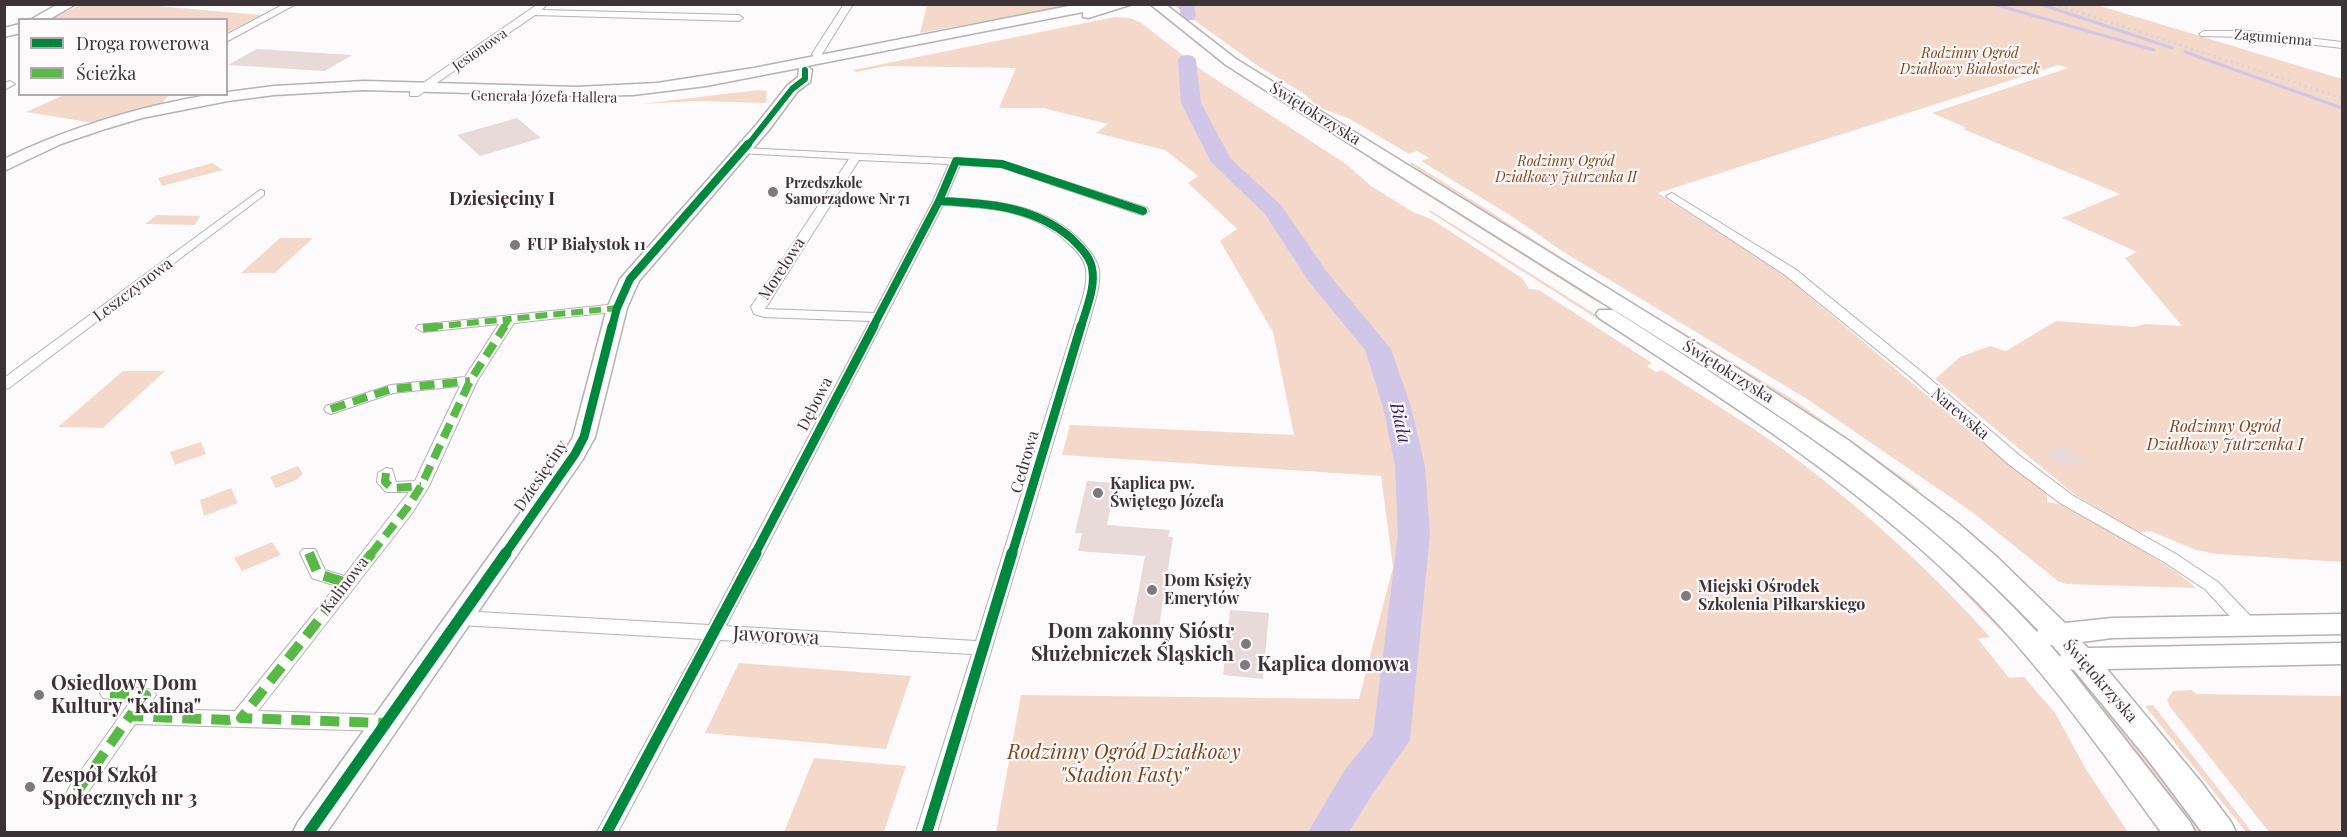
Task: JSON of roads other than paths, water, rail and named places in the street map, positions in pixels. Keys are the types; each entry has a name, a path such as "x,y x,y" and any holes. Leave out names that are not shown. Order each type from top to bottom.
{"main road":[{"path":"40,18 70,4"},
{"name":"Generała Józefa Hallera","path":"4,165 30,154 150,120 204,100 369,84 603,96 678,93 804,70 1102,4"},
{"name":"Generała Józefa Hallera","path":"268,95 414,94 564,100 603,96 699,82 820,59 1111,10 1127,4"},
{"name":"Świętokrzyska","path":"1137,4 1198,53 1249,80 1636,324 1812,424 1884,477 1976,552 2082,658 2155,747 2220,832"},
{"name":"Świętokrzyska","path":"1156,4 1249,80"},
{"name":"Dziesięciny","path":"309,832 580,446 617,308 625,287 635,272 743,151 792,89 805,79 804,70"},
{"path":"759,79 783,84 792,89"},
{"name":"Świętokrzyska","path":"1636,324 1795,436 1872,494 1951,562 2047,662 2086,709 2179,832"},
{"path":"2026,638 2100,628 2343,624"},
{"path":"2190,627 2187,634 2193,643 2216,655"},
{"path":"2047,662 2082,658 2343,653"}],"street":[{"path":"228,38 292,4"},
{"name":"Jesionowa","path":"414,94 429,86 544,4"},
{"path":"820,59 817,54 849,4"},
{"path":"535,12 739,18"},
{"name":"Zagumienna","path":"2204,34 2247,34 2343,45"},
{"path":"743,151 1002,164 1143,211"},
{"name":"Morelowa","path":"855,158 758,307 759,311 764,313 878,317"},
{"name":"Dębowa","path":"607,832 714,633 939,201 956,161"},
{"name":"Leszczynowa","path":"4,385 127,295 260,192"},
{"name":"Narewska","path":"1671,196 1790,272 1918,376 2013,459 2066,499 2170,558 2212,586 2250,627"},
{"name":"Cedrowa","path":"927,832 1083,319 1092,268 1082,249 1067,233 1052,223 1007,207 939,201"},
{"path":"423,328 617,308"},
{"name":"Kalinowa","path":"241,718 397,522 421,486 470,381 509,319"},
{"path":"331,409 392,389 470,381"},
{"path":"386,473 385,482 392,488 421,486"},
{"path":"309,553 318,574 347,583"},
{"name":"Jaworowa","path":"460,618 984,648"},
{"path":"77,792 146,695 110,693"},
{"path":"130,716 386,723"}],"waterway":[{"name":"Biała","path":"1186,4 1188,16"},
{"path":"1993,4 2154,50"},
{"path":"2040,4 2172,48"},
{"path":"2185,52 2342,108"},
{"name":"Biała","path":"1187,60 1191,103 1222,162 1273,210 1318,277 1378,349 1397,407 1410,466 1414,534 1391,740 1358,783 1328,832"}],"railway":[{"path":"2054,4 2342,98"}],"place":[{"name":"Przedszkole Samorządowe Nr 71","path":"773,192"},
{"name":"FUP Białystok 11","path":"515,245"},
{"name":"Kaplica pw. Świętego Józefa","path":"1098,493"},
{"name":"Dom Księży Emerytów","path":"1152,590"},
{"name":"Miejski Ośrodek Szkolenia Piłkarskiego","path":"1686,596"},
{"name":"Dom zakonny Sióstr Służebniczek Śląskich","path":"1246,644"},
{"name":"Kaplica domowa","path":"1245,665"},
{"name":"Osiedlowy Dom Kultury \"Kalina\"","path":"39,695"},
{"name":"Zespół Szkół Społecznych nr 3","path":"30,787"}],"district":[{"name":"Dziesięciny I","path":"502,199"}],"park label":[{"name":"Rodzinny Ogród Działkowy Białostoczek","path":"1970,62"},
{"name":"Rodzinny Ogród Działkowy Jutrzenka II","path":"1566,170"},
{"name":"Rodzinny Ogród Działkowy Jutrzenka I","path":"2225,436"},
{"name":"Rodzinny Ogród Działkowy \"Stadion Fasty\"","path":"1124,764"}]}
